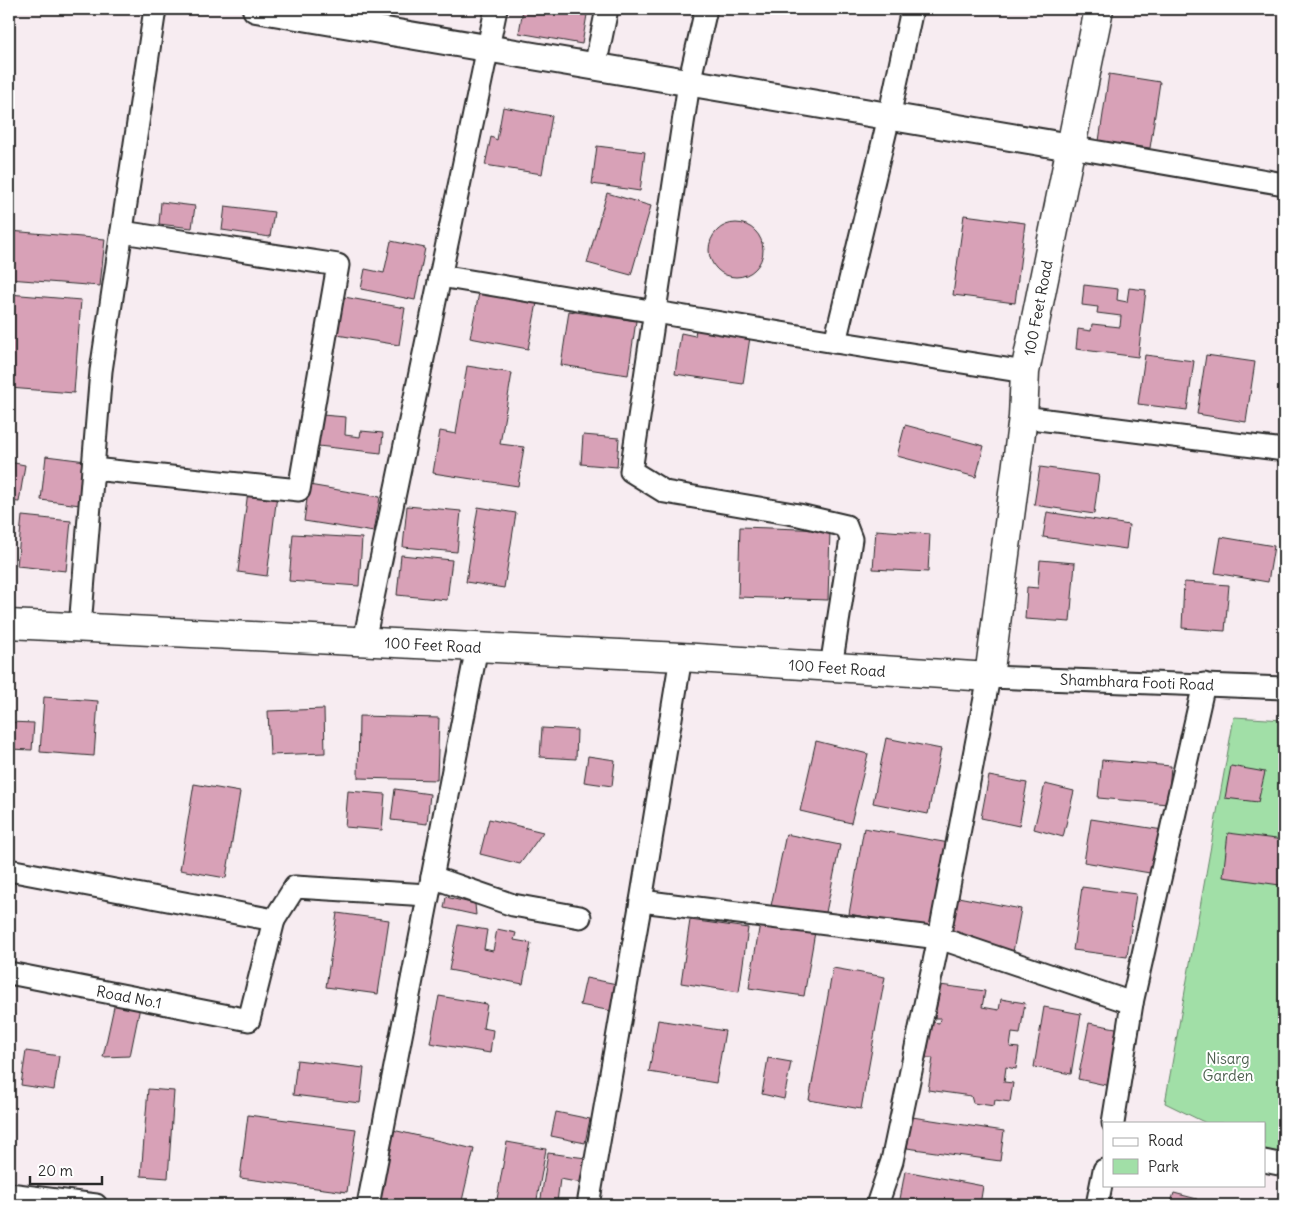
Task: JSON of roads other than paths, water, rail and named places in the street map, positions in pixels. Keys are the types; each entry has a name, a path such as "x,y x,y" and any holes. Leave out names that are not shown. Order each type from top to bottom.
{"main road":[{"name":"100 Feet Road","path":"9,624 681,657 989,677 1024,417 1025,372 1099,9"}],"street":[{"path":"80,627 101,371 155,9"},
{"path":"256,9 1284,184"},
{"path":"364,642 496,9"},
{"path":"595,67 607,9"},
{"path":"706,9 689,83 631,471 665,492 799,515 846,526 851,539 831,667"},
{"path":"835,342 889,117 912,9"},
{"path":"93,469 299,490 338,265 122,232"},
{"path":"440,276 1025,372"},
{"path":"1024,417 1284,450"},
{"path":"368,1205 477,647"},
{"path":"588,1205 681,657"},
{"path":"877,1205 892,1161 939,938 989,677"},
{"name":"Shambhara Footi Road","path":"989,677 1284,688"},
{"path":"1113,1122 1132,1003 1204,684"},
{"path":"9,870 274,920 295,888 430,886 513,905 580,917"},
{"path":"641,901 939,938 1132,1003"},
{"name":"Road No.1","path":"9,973 249,1020 274,920"},
{"path":"1266,1161 1284,1165"},
{"path":"1097,1205 1103,1175"},
{"path":"9,1194 96,1205"}],"park label":[{"name":"Nisarg Garden","path":"1228,1066"}]}
